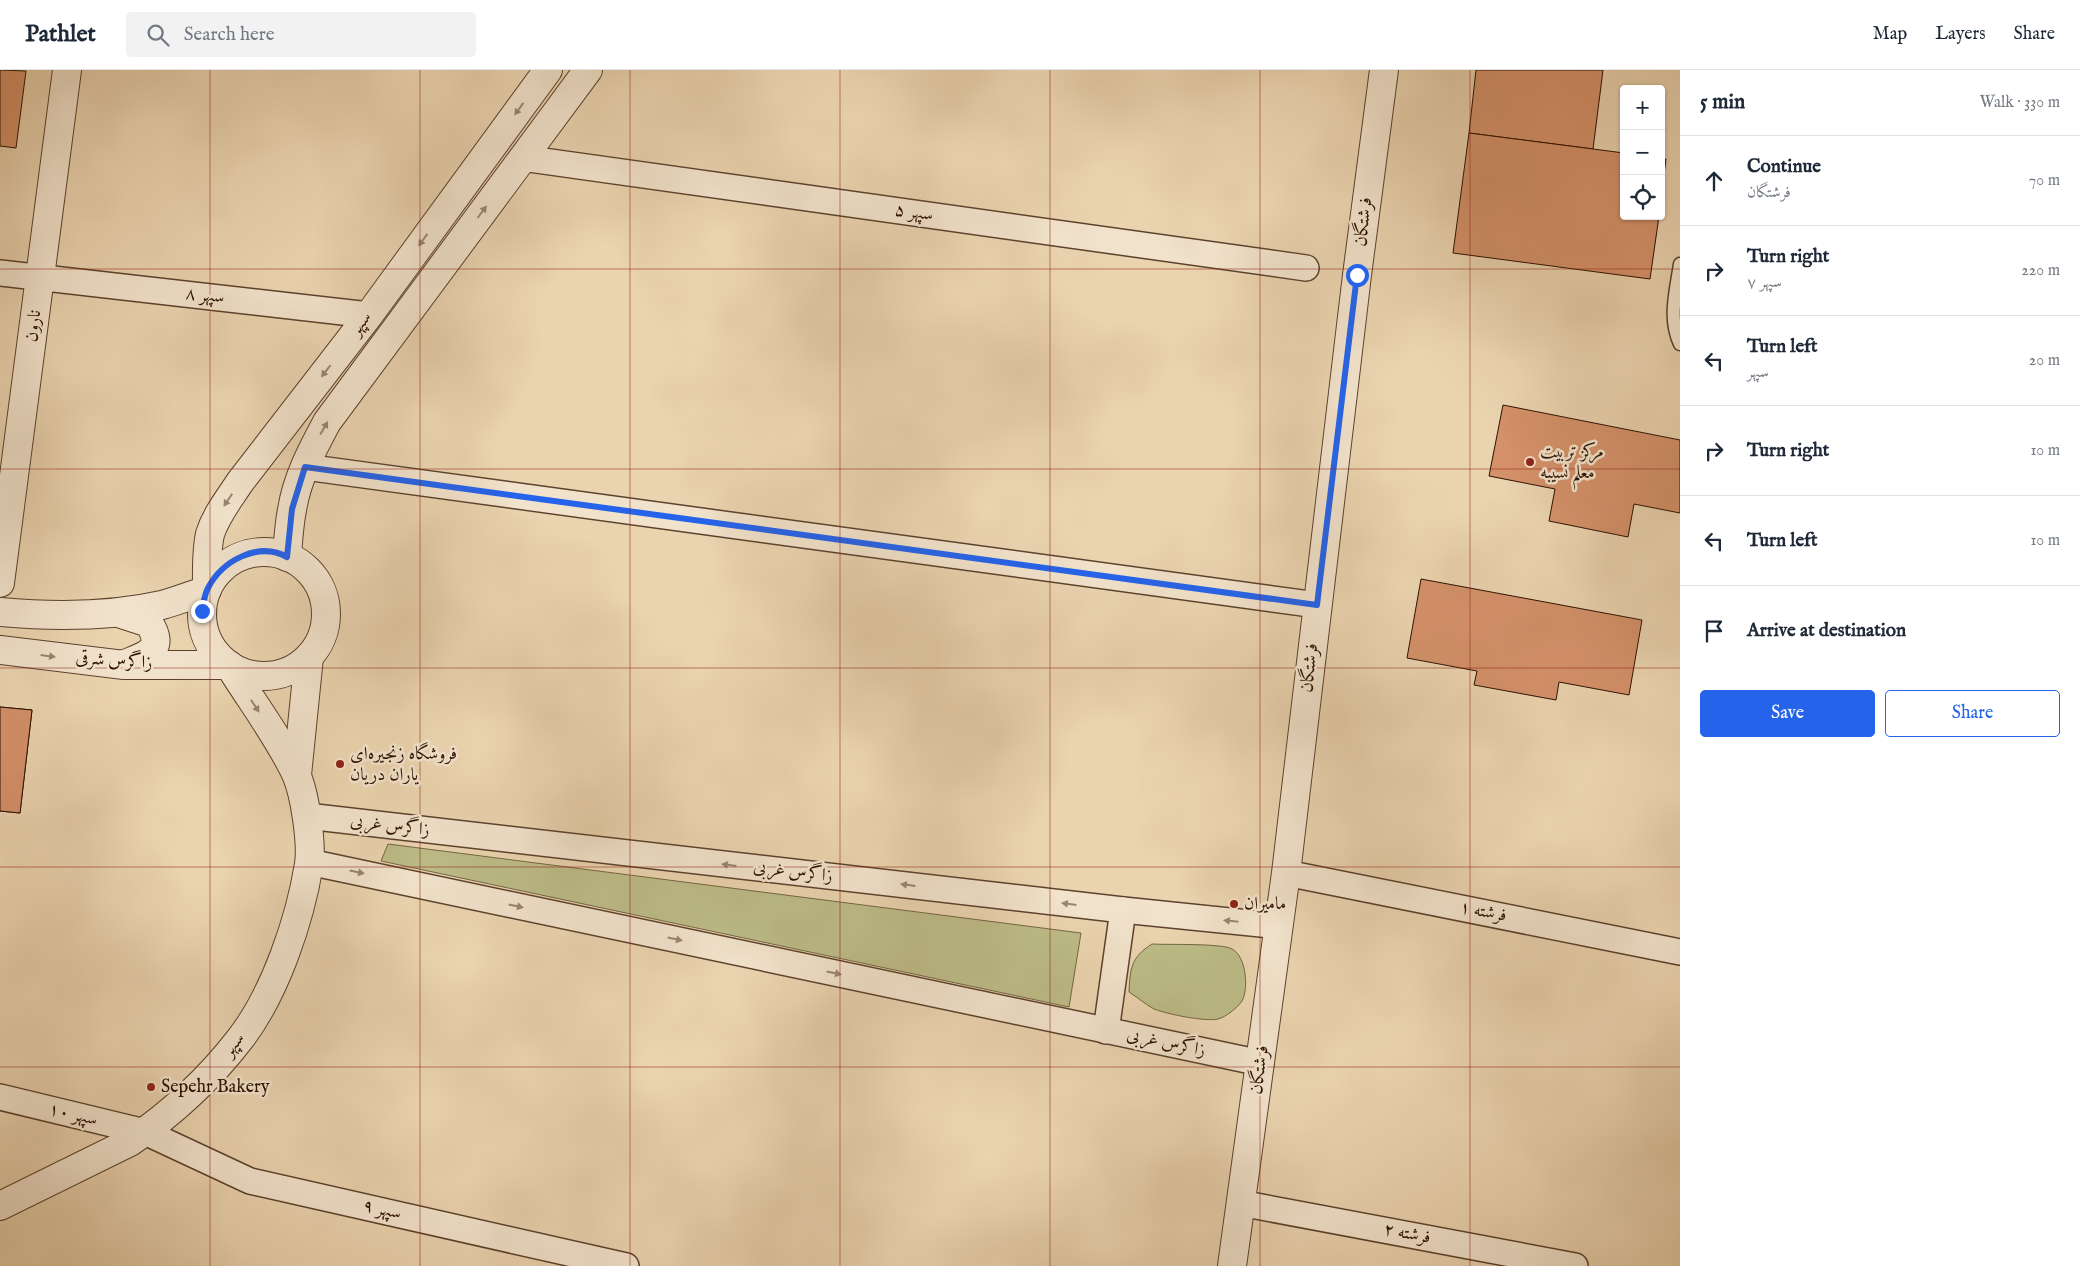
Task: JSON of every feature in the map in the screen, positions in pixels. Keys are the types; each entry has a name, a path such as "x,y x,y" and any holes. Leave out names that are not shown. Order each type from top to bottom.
{"street":[{"name":"نارون","path":"0,583 68,70"},
{"name":"سپهر","path":"207,590 207,561 210,534 222,509 261,454 369,315 548,70"},
{"name":"سپهر","path":"287,557 292,509 310,452 327,422 588,70"},
{"name":"فرشتگان","path":"1232,1266 1286,873 1317,605 1384,70"},
{"path":"488,152 522,158"},
{"name":"سپهر ۵","path":"522,158 1306,268"},
{"name":"سپهر ۸","path":"0,273 369,315"},
{"path":"369,315 401,320"},
{"path":"261,454 305,467 1317,605"},
{"path":"229,665 242,672 272,676 292,669 309,657 322,639 327,618 325,597 315,578 300,563 281,554 259,552 242,556 228,564 215,576 207,590 202,611 204,631 214,650 229,665 297,775"},
{"path":"0,612 47,616 114,612 164,604 207,590"},
{"path":"114,612 150,623 156,634 156,645 148,655 124,665"},
{"name":"زاگرس شرقی","path":"0,650 124,665 229,665"},
{"path":"297,775 309,657"},
{"name":"سپهر","path":"0,1206 106,1155 145,1132 213,1071 242,1037 275,980 298,909 309,862 307,816 297,775"},
{"name":"زاگرس غربی","path":"307,816 1123,910 1279,926"},
{"name":"زاگرس غربی","path":"309,862 1261,1063"},
{"name":"فرشته ۱","path":"1286,873 1680,952"},
{"path":"1106,1031 1123,910"},
{"name":"سپهر ۱۰","path":"0,1098 145,1132"},
{"name":"سپهر ۹","path":"145,1132 250,1180 626,1266"},
{"name":"فرشته ۲","path":"1240,1203 1575,1266"}],"lane":[{"path":"1680,264 1673,314 1674,332 1680,344"}],"shaded area":[{"path":"388,844 1081,933 1069,1007 381,861"},
{"path":"1152,944 1206,945 1232,949 1240,958 1245,973 1246,981 1242,1001 1228,1014 1212,1020 1176,1015 1154,1009 1129,992 1133,964 1140,954"}],"building":[{"path":"0,70 26,71 16,148 0,146"},
{"path":"1476,70 1603,70 1593,149 1469,133"},
{"path":"1469,133 1620,152 1620,220 1658,220 1650,279 1453,253"},
{"path":"1503,405 1680,440 1680,513 1634,504 1628,537 1549,521 1555,489 1489,476"},
{"path":"1421,579 1642,620 1629,695 1559,682 1556,700 1474,685 1477,671 1407,658"},
{"path":"0,707 32,710 20,813 0,811"},
{"path":"0,707 32,710 20,813 0,811"}],"place":[{"name":"مرکز تربیت معلم نسیبه","path":"1530,462"},
{"name":"فروشگاه زنجیره‌ای یاران دریان","path":"340,764"},
{"name":"مامیران","path":"1234,904"},
{"name":"Sepehr Bakery","path":"151,1087"}],"route":[{"path":"202,611 207,590 215,576 228,564 242,556 259,552 281,554 287,557 292,509 305,467 1317,605 1357,275"}]}
